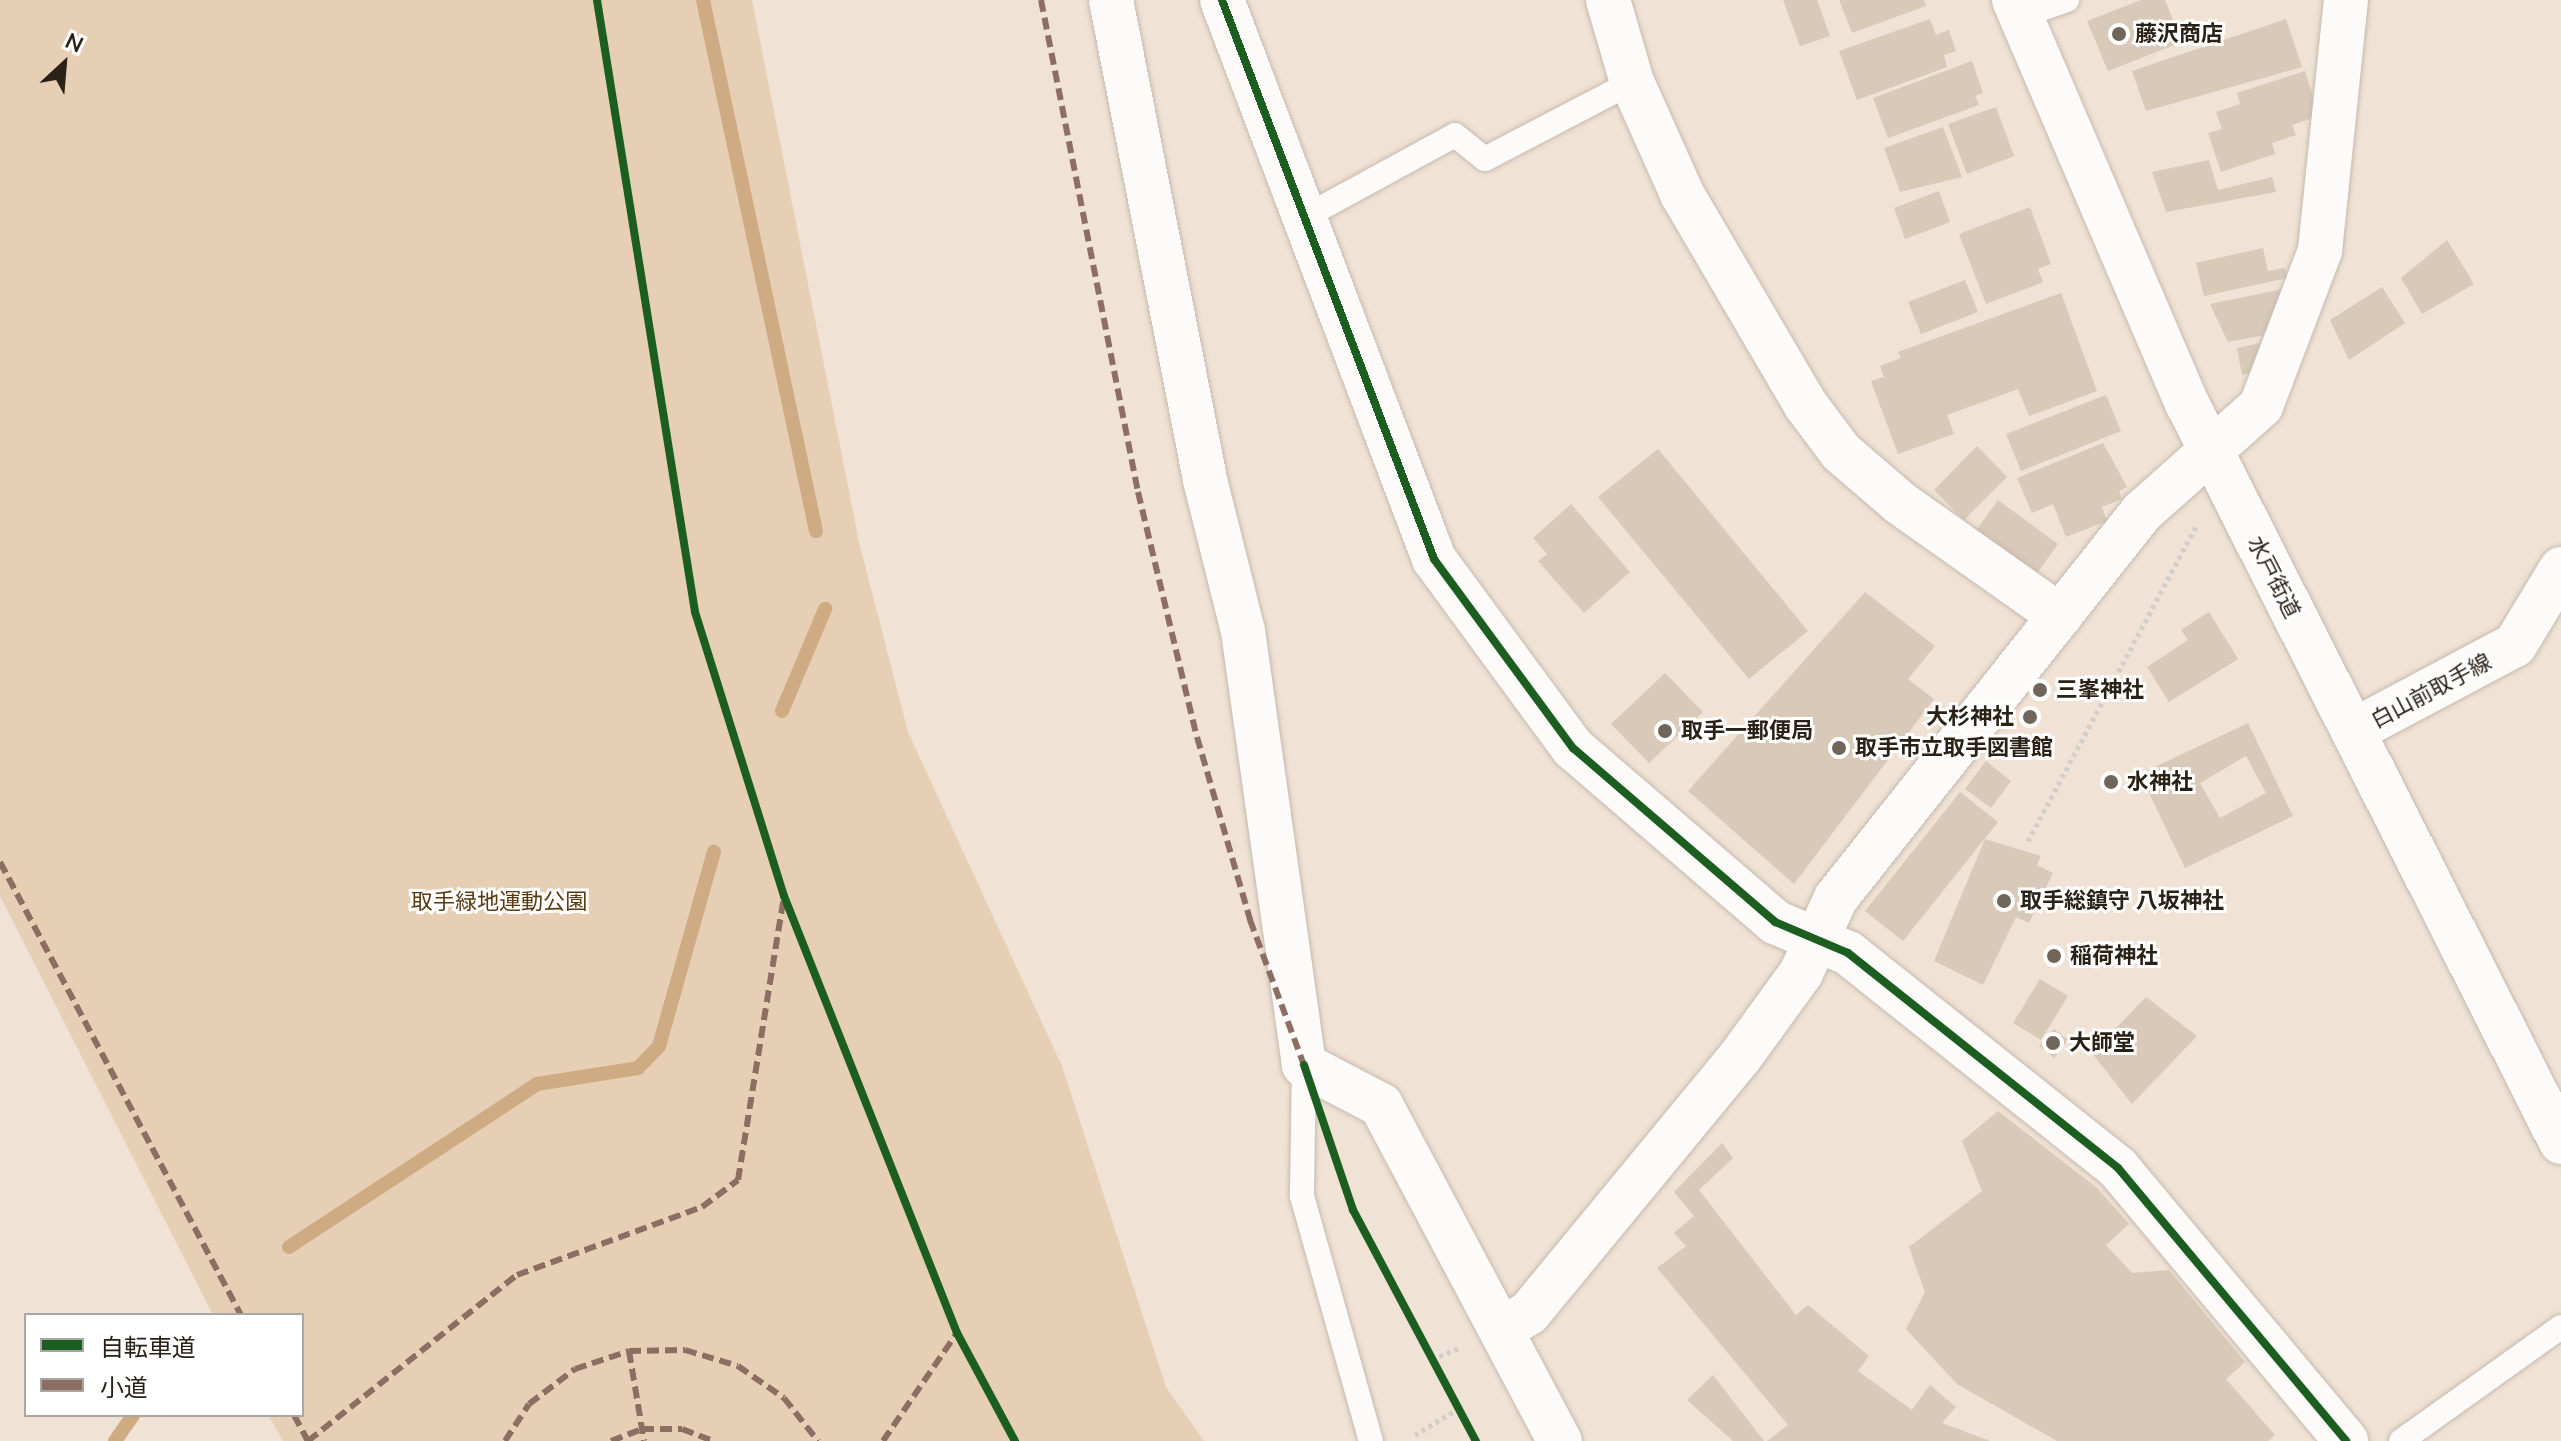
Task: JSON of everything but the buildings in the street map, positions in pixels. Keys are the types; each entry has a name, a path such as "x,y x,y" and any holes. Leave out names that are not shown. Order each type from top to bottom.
{"street":[{"path":"1111,0 1205,480 1243,631 1304,1065 1381,1105 1560,1441"},
{"path":"1222,0 1301,219 1434,559 1573,748 1775,922 1873,971 2118,1168 2346,1441"},
{"path":"1608,0 1632,82 1682,194 1841,452 1973,560 2060,616"},
{"path":"1503,1329 1529,1313 1740,1057 1801,973 1836,898 2142,512 2261,406 2320,251 2346,0"},
{"name":"水戸街道","path":"2017,8 2211,450 2561,1142"},
{"name":"白山前取手線","path":"2353,731 2515,645 2561,569"}],"lane":[{"path":"2017,8 2067,0"},
{"path":"1301,219 1455,135 1485,159 1632,82"},
{"path":"1304,1065 1302,1196 1371,1441"},
{"path":"2401,1441 2561,1327"}],"path":[{"path":"2028,841 2199,523"},
{"path":"1425,1345 1439,1371"},
{"path":"1452,1396 1465,1419"},
{"path":"1415,1435 1459,1408"}],"green space":[{"name":"取手緑地運動公園","path":"0,0 752,0 859,542 908,732 1062,1066 1166,1387 1204,1441 283,1441 269,1417 304,1417 304,1313 212,1313 0,896"}],"waterway":[{"path":"703,0 816,531"},
{"path":"782,711 825,609"},
{"path":"289,1247 537,1084 638,1068 659,1046 714,852"},
{"path":"115,1441 132,1417"}],"marked path":[{"path":"1041,0 1138,492 1197,737 1250,920 1304,1065"},
{"path":"0,862 240,1313"},
{"path":"295,1417 308,1441 517,1275 702,1207 738,1180 783,902"},
{"path":"883,1441 957,1333"},
{"path":"505,1441 529,1404 575,1369 629,1351 685,1350 738,1366 784,1398 818,1441"},
{"path":"629,1351 644,1441"},
{"path":"611,1441 642,1429 682,1429 713,1441"}],"cycle path":[{"path":"597,0 695,612 784,896 957,1333 1015,1441"},
{"path":"1222,0 1434,559 1573,748 1775,922 1848,953 2118,1168 2346,1441"},
{"path":"1304,1065 1353,1210 1476,1441"}],"place":[{"name":"藤沢商店","path":"2119,34"},
{"name":"三峯神社","path":"2040,690"},
{"name":"大杉神社","path":"2030,717"},
{"name":"取手一郵便局","path":"1665,731"},
{"name":"取手市立取手図書館","path":"1839,748"},
{"name":"水神社","path":"2111,782"},
{"name":"取手総鎮守 八坂神社","path":"2004,901"},
{"name":"稲荷神社","path":"2054,956"},
{"name":"大師堂","path":"2053,1043"}]}
